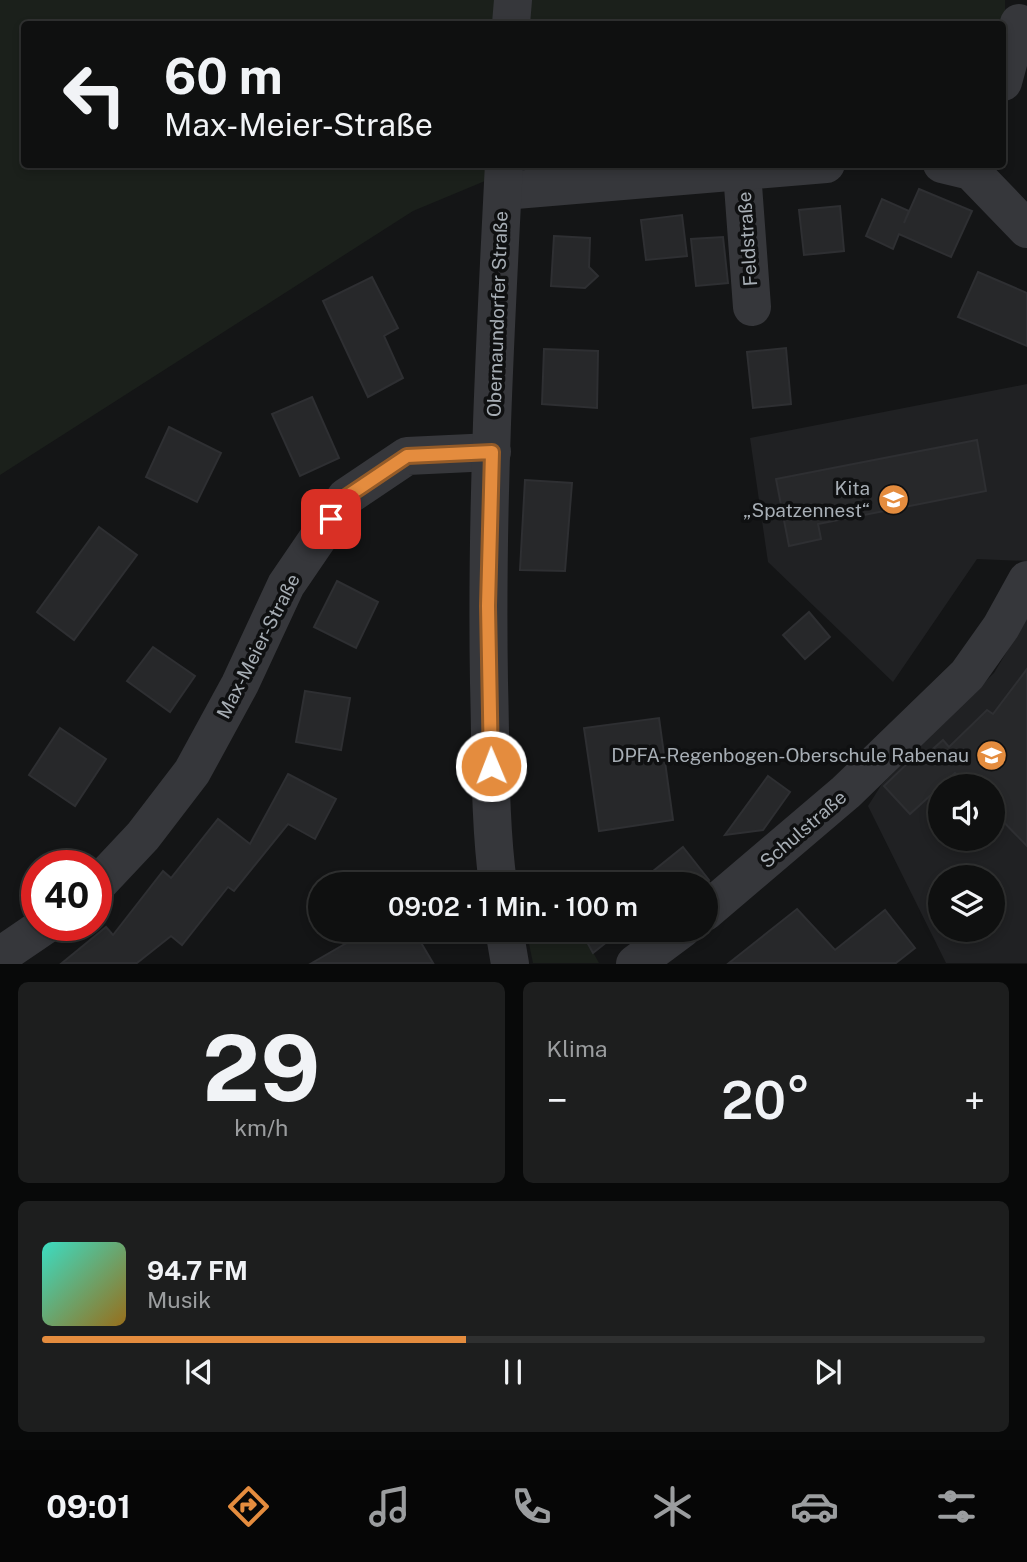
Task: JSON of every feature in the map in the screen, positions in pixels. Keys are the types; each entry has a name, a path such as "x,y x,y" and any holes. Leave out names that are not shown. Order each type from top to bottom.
{"street":[{"path":"511,21 513,0"},
{"path":"1006,71 1019,23"},
{"name":"Feldstraße","path":"503,178 742,172 784,168"},
{"path":"963,168 1027,229"},
{"name":"Feldstraße","path":"742,172 752,306"},
{"name":"Obernaundorfer Straße","path":"496,872 491,834 488,606 503,178"},
{"name":"Max-Meier-Straße","path":"112,869 143,836 192,772 240,684 286,585 346,497 407,456 492,452"},
{"name":"Schulstraße","path":"718,901 846,792 967,675 1001,627 1027,580"},
{"path":"0,956 22,941"},
{"path":"506,942 510,964"},
{"path":"635,964 665,942"}],"shaded area":[{"path":"0,0 1005,0 1005,20 994,21 21,21 21,168 487,168 485,181 413,211 0,475"},
{"name":"Kita „Spatzennest“","path":"1027,384 1027,561 977,559 893,682 768,562 750,438"},
{"path":"1027,618 1027,963 946,963 936,942 1005,942 1005,865 928,865 928,927 868,806 882,784 994,673"},
{"path":"529,942 587,942 599,963 533,963"}],"building":[{"path":"919,189 972,211 951,257 899,234 893,249 866,236 882,199 909,211 904,223"},
{"path":"840,206 844,251 804,255 799,210"},
{"path":"682,215 687,256 646,260 641,220"},
{"path":"554,236 590,238 589,267 598,276 585,288 551,286"},
{"path":"723,237 728,283 696,286 691,239"},
{"path":"978,272 1027,293 1027,346 958,317"},
{"path":"372,277 398,328 384,336 403,378 368,397 323,301"},
{"path":"786,348 791,404 753,408 747,352"},
{"path":"544,349 598,351 597,408 542,404"},
{"path":"312,397 339,458 300,476 272,414"},
{"path":"169,427 221,453 197,502 146,477"},
{"path":"977,440 986,491 818,524 821,539 789,546 776,479"},
{"path":"525,480 572,483 565,571 520,570"},
{"path":"99,527 137,555 74,640 37,612"},
{"path":"337,581 378,602 356,648 314,627"},
{"path":"809,612 830,637 805,659 783,635"},
{"path":"153,647 195,676 170,712 127,681"},
{"path":"1027,669 1027,846 1005,823 1005,774 928,774 928,798 910,814 884,786 914,757 918,762 943,740 949,747 987,710 993,714"},
{"path":"305,691 350,698 341,750 296,742"},
{"path":"659,718 673,820 599,831 584,728"},
{"path":"60,728 106,759 75,806 29,775"},
{"path":"288,774 336,799 315,839 288,824 234,891 228,887 182,945 171,936 137,963 62,963 89,941 112,941 112,934 163,871 171,878 218,819 250,844"},
{"path":"768,776 790,792 763,830 725,835"},
{"path":"683,847 703,872 652,872"},
{"path":"797,909 835,950 885,910 915,948 896,963 729,963"},
{"path":"348,942 421,942 433,963 312,963"},
{"path":"587,942 607,942 593,953"}],"place":[{"name":"Kita „Spatzennest“","path":"893,499"},
{"name":"DPFA-Regenbogen-Oberschule Rabenau","path":"992,755"}],"route":[{"path":"331,519 346,497 407,456 492,452 488,606 491,766"}]}
